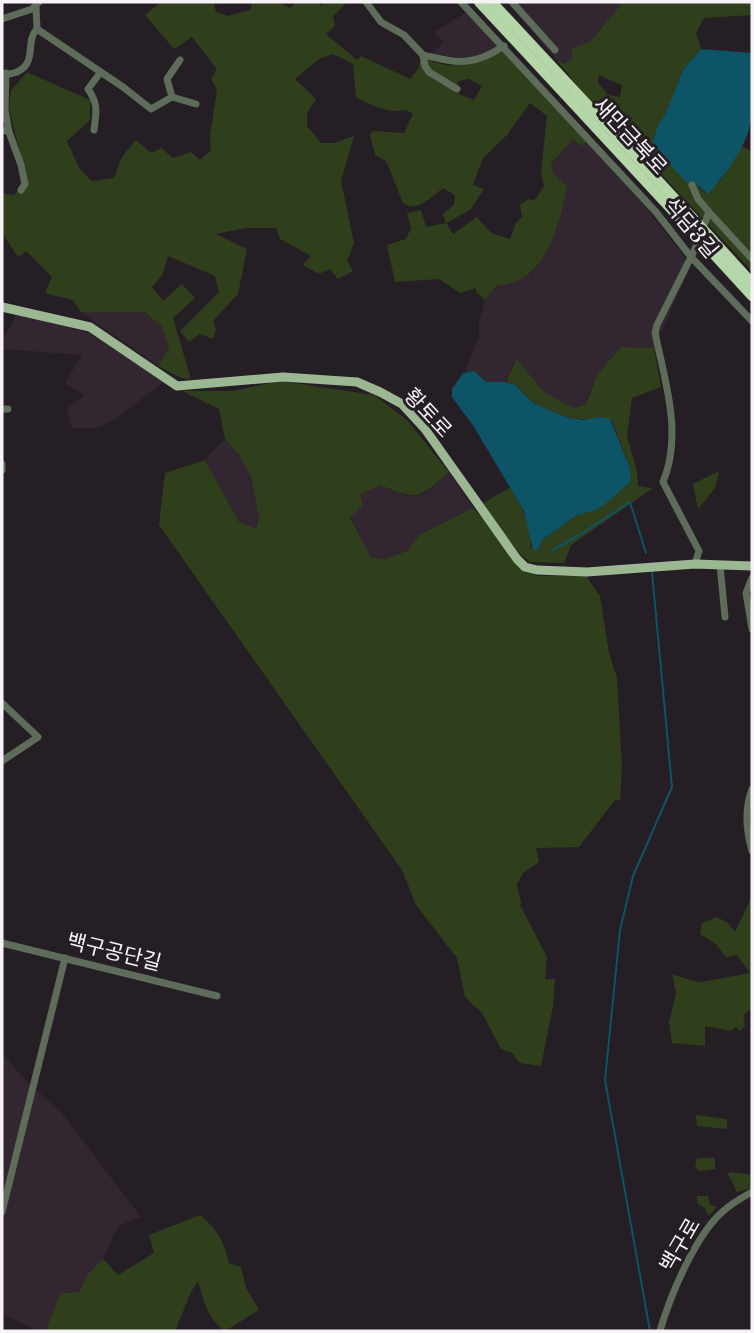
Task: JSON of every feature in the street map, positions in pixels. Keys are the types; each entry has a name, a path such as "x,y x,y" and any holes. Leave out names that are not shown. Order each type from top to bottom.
{"highway":[{"name":"새만금북로","path":"479,2 688,220"},
{"name":"새만금북로","path":"492,2 710,244 752,296"},
{"name":"새만금북로","path":"710,244 752,283"}],"main road":[{"name":"황토로","path":"2,307 90,327 177,386 283,377 357,382 380,391 402,404 425,429 471,497 525,567 587,572 695,564 749,566"}],"street":[{"path":"366,2 381,22 404,35 423,55 429,72 457,89"},
{"name":"석담3길","path":"461,2 656,212 691,257 752,321"},
{"path":"512,2 555,50"},
{"path":"2,19 38,4 37,29 31,38 29,62 18,73 4,74 5,131 25,184 21,190"},
{"path":"37,29 151,109 172,97 196,104"},
{"path":"423,55 468,63 504,47"},
{"path":"172,97 167,79 180,60"},
{"path":"94,130 96,100 88,89 100,74"},
{"path":"692,185 698,199 752,258"},
{"path":"695,564 699,551 663,482 671,464 673,441 655,333 709,212"},
{"path":"2,464 2,471"},
{"path":"720,565 725,617"},
{"path":"749,566 752,581 746,593 752,629"},
{"path":"2,703 38,737 2,761"},
{"path":"752,793 746,832 752,851"},
{"name":"백구공단길","path":"2,943 217,996"},
{"path":"2,1212 6,1177 65,958"},
{"name":"백구로","path":"660,1331 668,1303 708,1227 736,1200 752,1192"}],"shaded area":[{"path":"507,2 623,2 590,42 572,48 572,59 564,64 555,58"},
{"path":"467,12 499,46 494,51 468,60 432,53 443,43 434,32"},
{"path":"573,138 587,142 643,204 690,268 654,348 621,347 597,375 585,404 573,408 543,391 518,360 505,382 486,382 473,371 465,372 479,336 479,323 485,300 497,285 533,272 556,232 567,186 553,173 551,165"},
{"path":"81,312 145,312 162,327 169,348 158,366"},
{"path":"17,314 94,334 163,382 116,419 98,428 72,428 67,408 85,395 65,383 82,355 2,349 2,341"},
{"path":"225,439 240,456 251,477 259,517 256,530 239,522 205,460"},
{"path":"449,472 473,508 419,535 409,551 384,559 371,559 350,516 363,505 359,495 380,485 408,496 424,494"},
{"path":"2,1052 21,1076 62,1113 141,1217 118,1226 103,1259 87,1275 79,1292 61,1293 45,1331 38,1331 2,1314"}],"green space":[{"path":"161,2 219,2 214,3 216,12 227,16 250,10 253,2 279,2 290,8 296,2 319,2 321,6 324,2 343,2 345,4 333,16 335,26 326,34 357,60 361,56 410,79 418,69 421,56 443,64 463,65 503,51 587,142 582,146 573,139 551,164 553,173 567,186 560,218 547,250 527,275 514,282 497,285 485,300 476,292 476,288 460,293 439,279 395,282 387,245 406,239 411,228 407,213 421,210 426,227 446,223 443,214 454,205 455,195 443,188 419,205 409,206 403,203 386,161 375,155 370,135 373,131 404,133 413,114 407,110 380,108 356,97 353,64 333,54 319,59 295,79 316,99 307,113 307,126 321,143 334,143 354,136 341,181 354,243 347,261 353,271 338,279 330,269 319,274 303,265 311,256 280,239 276,228 245,228 216,234 247,249 238,294 213,321 216,330 213,339 200,334 189,342 180,331 219,292 215,276 168,256 163,274 152,287 163,301 182,284 195,298 173,318 191,379 181,378 158,366 169,348 162,327 145,312 81,312 73,300 45,293 52,277 26,251 18,257 2,233 2,193 14,195 27,181 9,108 11,91 27,72 90,100 90,120 67,141 79,168 92,181 114,178 122,157 136,140 151,153 161,148 173,158 191,152 200,160 211,150 210,136 217,90 211,79 217,69 192,37 174,49 145,15","holes":["469,79 482,86 474,100 456,93 458,81","530,103 547,116 541,171 544,186 534,201 529,199 520,204 522,217 516,223 510,239 491,233 477,217 453,234 446,223 470,210 484,189 473,185 483,158 507,135"]},
{"path":"623,2 752,2 752,15 704,18 696,33 701,49 683,70 666,114 657,127 652,145 705,193 719,182 741,146 752,151 752,271 618,128 592,104 555,58 564,64 572,59 572,48 590,42","holes":["599,75 622,85 620,97 608,95 598,83"]},
{"path":"621,347 654,348 661,387 632,398 627,436 638,486 653,488 571,545 564,563 530,562 519,553 482,504 511,487 525,516 531,548 577,515 630,468 612,421 601,417 588,420 566,417 533,403 517,386 506,382 517,359 543,391 573,408 586,404 597,375"},
{"path":"280,381 374,395 407,420 449,472 417,495 402,494 380,485 360,495 363,505 350,517 371,558 384,559 408,551 419,535 473,508 536,576 586,576 600,596 609,653 617,678 622,766 620,800 615,800 579,847 536,848 539,862 523,873 517,884 520,905 547,957 545,979 555,979 553,1006 541,1066 520,1063 512,1053 501,1049 482,1013 465,997 457,958 416,905 402,870 159,525 165,473 205,460 239,522 256,529 259,518 251,477 240,456 225,439 219,409 182,391 232,391"},
{"path":"719,471 715,488 698,509 693,484"},
{"path":"752,896 752,1008 743,1015 745,1025 741,1031 736,1027 731,1031 705,1026 705,1046 672,1043 669,1022 676,993 672,974 702,982 750,973 737,955 726,957 716,944 700,934 702,923 717,917 728,923 735,932"},
{"path":"696,1115 727,1119 727,1129 697,1126"},
{"path":"697,1158 715,1158 715,1169 700,1171 695,1167"},
{"path":"728,1174 752,1175 752,1188 737,1192"},
{"path":"697,1196 708,1196 710,1205 717,1207 708,1216 705,1208 698,1204"},
{"path":"200,1215 219,1236 229,1263 241,1267 246,1288 259,1310 225,1331 210,1315 198,1281 175,1331 45,1331 61,1293 79,1292 87,1275 103,1259 118,1275 154,1253 149,1235"}],"water":[{"path":"701,49 752,53 752,111 747,137 732,163 708,194 693,182 687,183 652,145 657,127 666,113 683,70"},
{"path":"474,371 486,382 515,385 533,403 566,417 583,420 601,417 610,419 630,468 630,482 604,505 577,515 542,540 538,550 533,550 524,511 474,427 452,397 452,389 463,373"}],"waterway":[{"path":"552,550 630,502 646,553"},
{"path":"650,1331 605,1080 620,930 633,876 672,787 652,572"}]}
